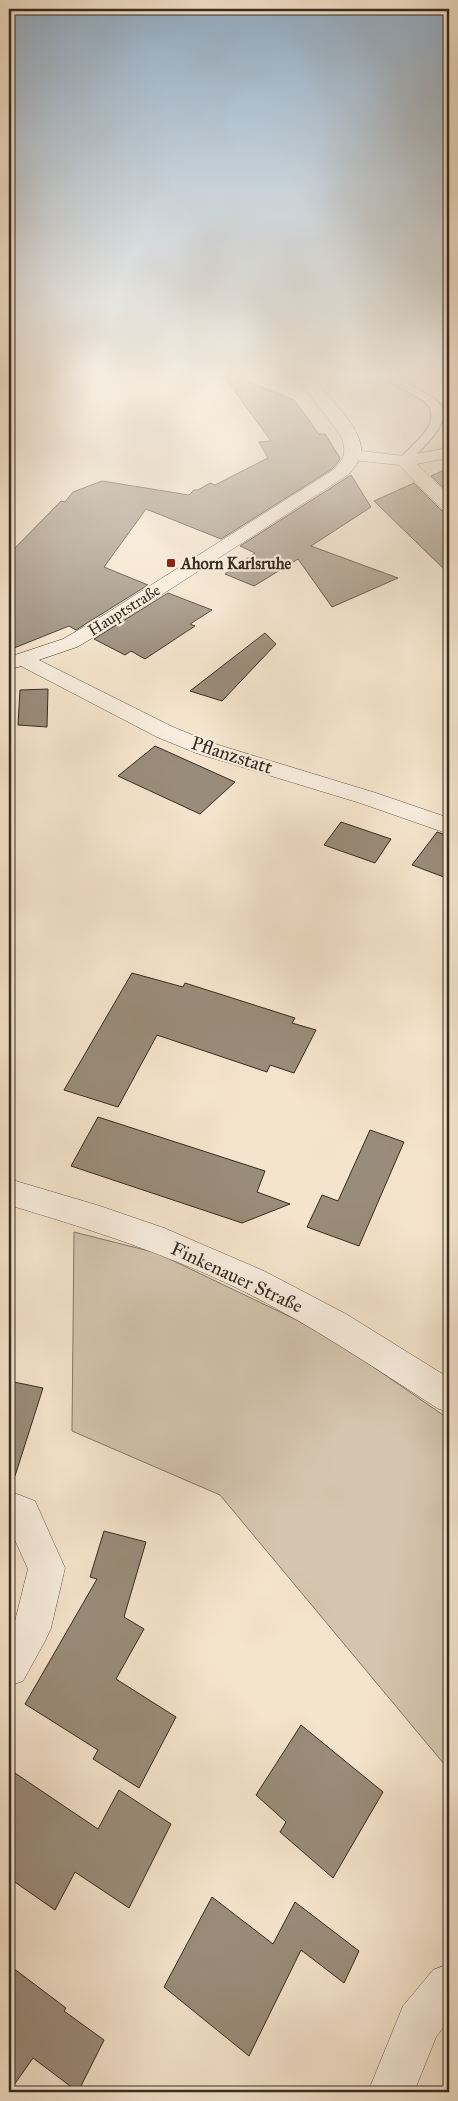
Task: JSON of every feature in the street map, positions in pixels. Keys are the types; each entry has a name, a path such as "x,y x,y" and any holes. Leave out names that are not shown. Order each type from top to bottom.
{"street":[{"name":"Hauptstraße","path":"16,662 70,643 106,622 341,472"},
{"path":"415,472 449,506"},
{"name":"Pflanzstatt","path":"16,662 165,732 204,748 368,798 449,826"},
{"name":"Finkenauer Straße","path":"9,1192 118,1225 164,1242 253,1281 335,1324 449,1397"},
{"path":"9,1509 22,1514 47,1568 32,1628 9,1667"},
{"path":"391,2092 419,2022 449,1986"}],"shaded area":[{"path":"74,1232 157,1253 324,1333 449,1419 449,1770 220,1495 72,1431"}],"building":[{"path":"240,472 327,472 221,539 146,509 104,567 148,585 76,630 69,626 9,650 9,554 61,501 65,502 73,492 102,481 189,495 194,490 198,490 210,483 215,485"},
{"path":"440,472 449,472 449,494 431,476"},
{"path":"351,475 371,507 311,546 398,578 332,607 298,559 254,586 225,574 255,553 240,546"},
{"path":"414,483 442,511 449,513 449,574 374,501"},
{"path":"168,593 212,610 190,624 195,626 145,659 131,651 125,655 94,639"},
{"path":"265,633 276,644 222,701 190,691"},
{"path":"48,689 47,727 18,725 20,690"},
{"path":"155,746 235,782 200,814 118,776"},
{"path":"341,822 391,839 375,863 324,845"},
{"path":"437,832 449,836 449,879 412,865"},
{"path":"132,973 183,987 185,983 295,1018 292,1023 316,1030 294,1073 270,1065 267,1072 157,1035 118,1107 64,1090"},
{"path":"98,1117 265,1171 257,1192 290,1204 242,1223 71,1166"},
{"path":"370,1130 404,1142 359,1246 307,1227 322,1195 338,1201"},
{"path":"9,1381 43,1388 15,1476 9,1476"},
{"path":"104,1531 146,1542 124,1617 144,1629 116,1679 176,1717 139,1788 93,1759 98,1750 25,1704 97,1579 90,1577"},
{"path":"301,1725 383,1792 333,1878 280,1832 286,1822 256,1795"},
{"path":"9,1769 98,1829 119,1790 171,1824 129,1908 75,1872 55,1910 9,1878"},
{"path":"212,1897 273,1944 295,1902 359,1951 344,1983 301,1950 249,2056 164,1987"},
{"path":"9,1965 66,2008 64,2011 104,2040 78,2092 33,2058 9,2092"}],"place":[{"name":"Ahorn Karlsruhe","path":"171,563"}]}
